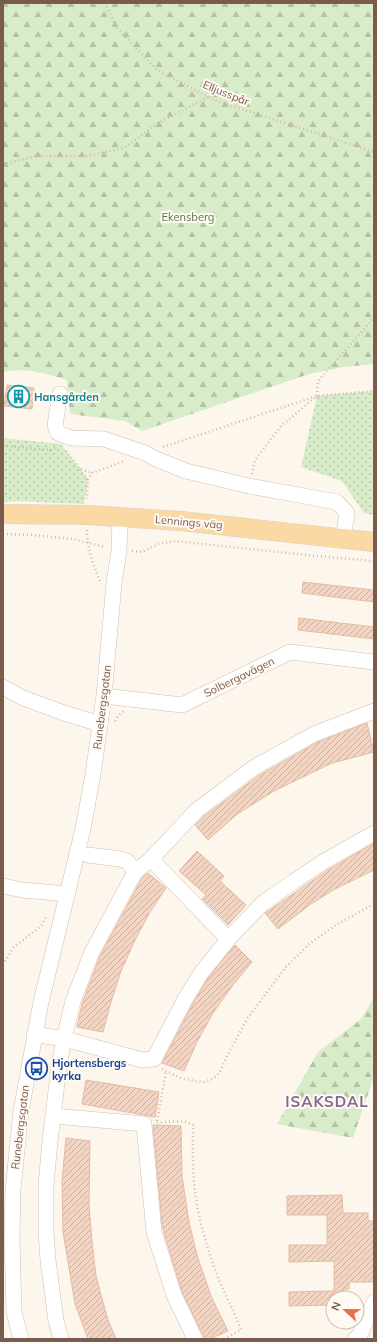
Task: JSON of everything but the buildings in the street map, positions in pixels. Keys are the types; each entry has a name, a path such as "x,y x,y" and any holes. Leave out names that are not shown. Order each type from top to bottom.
{"main road":[{"name":"Lennings väg","path":"3,514 87,515 181,521 374,542"}],"street":[{"path":"60,394 55,425 58,433 72,438 104,439 145,453 186,471 249,486 336,502 347,513 343,539"},
{"name":"Runebergsgatan","path":"21,1339 14,1312 12,1238 13,1190 21,1111 34,1034 51,958 63,894 83,829 104,696 114,584 119,550 120,518"},
{"name":"Solbergavägen","path":"104,696 182,705 290,652 374,662"},
{"path":"3,687 23,698 64,714 100,724"},
{"path":"61,1339 56,1321 48,1260 46,1231 46,1185 59,1066 64,1039 73,1001 92,952 135,872 151,859 197,810 253,768 314,734 374,711"},
{"path":"34,1034 64,1039 142,1060 154,1059 184,1001 201,973 228,939 263,903 323,862 374,834"},
{"path":"88,855 127,861 135,872"},
{"path":"151,859 228,939"},
{"path":"3,886 22,890 63,894"},
{"path":"54,1116 151,1124 154,1232 174,1295 195,1339"},
{"path":"363,1336 374,1302"}],"path":[{"name":"Elljusspår","path":"105,3 116,27 157,70 209,96 214,100 374,152"},
{"path":"3,164 38,156 86,156 124,148 158,123 209,96"},
{"path":"318,396 318,381 374,318"},
{"path":"88,480 92,473 145,453 318,396 374,391"},
{"path":"249,486 255,460 281,426 318,396"},
{"path":"3,446 52,450 61,444"},
{"path":"66,450 80,468 92,473"},
{"path":"3,534 73,539 119,550 142,552 158,544 175,541 374,561"},
{"path":"87,543 94,568 102,584"},
{"path":"3,965 13,948 41,926 63,894"},
{"path":"142,1060 181,1078 204,1082 214,1078 220,1072 247,1019 285,968 310,944 336,925 374,904"},
{"path":"166,1071 151,1124 180,1122 193,1125 193,1158 196,1197 201,1222 220,1282 241,1330 224,1339"}],"green space":[{"name":"Ekensberg","path":"3,3 374,3 374,364 344,367 309,374 142,431 125,421 70,414 67,380 28,370 3,372"},
{"path":"374,391 374,515 364,513 342,481 301,467 317,396"},
{"path":"3,438 61,444 88,480 84,504 18,501 3,502"},
{"path":"374,997 374,1080 353,1138 277,1124 318,1052 361,1019"}],"place":[{"name":"Hansgården","path":"19,397"},
{"name":"Hjortensbergs kyrka","path":"37,1069"}],"district":[{"name":"ISAKSDAL","path":"327,1101"}]}
